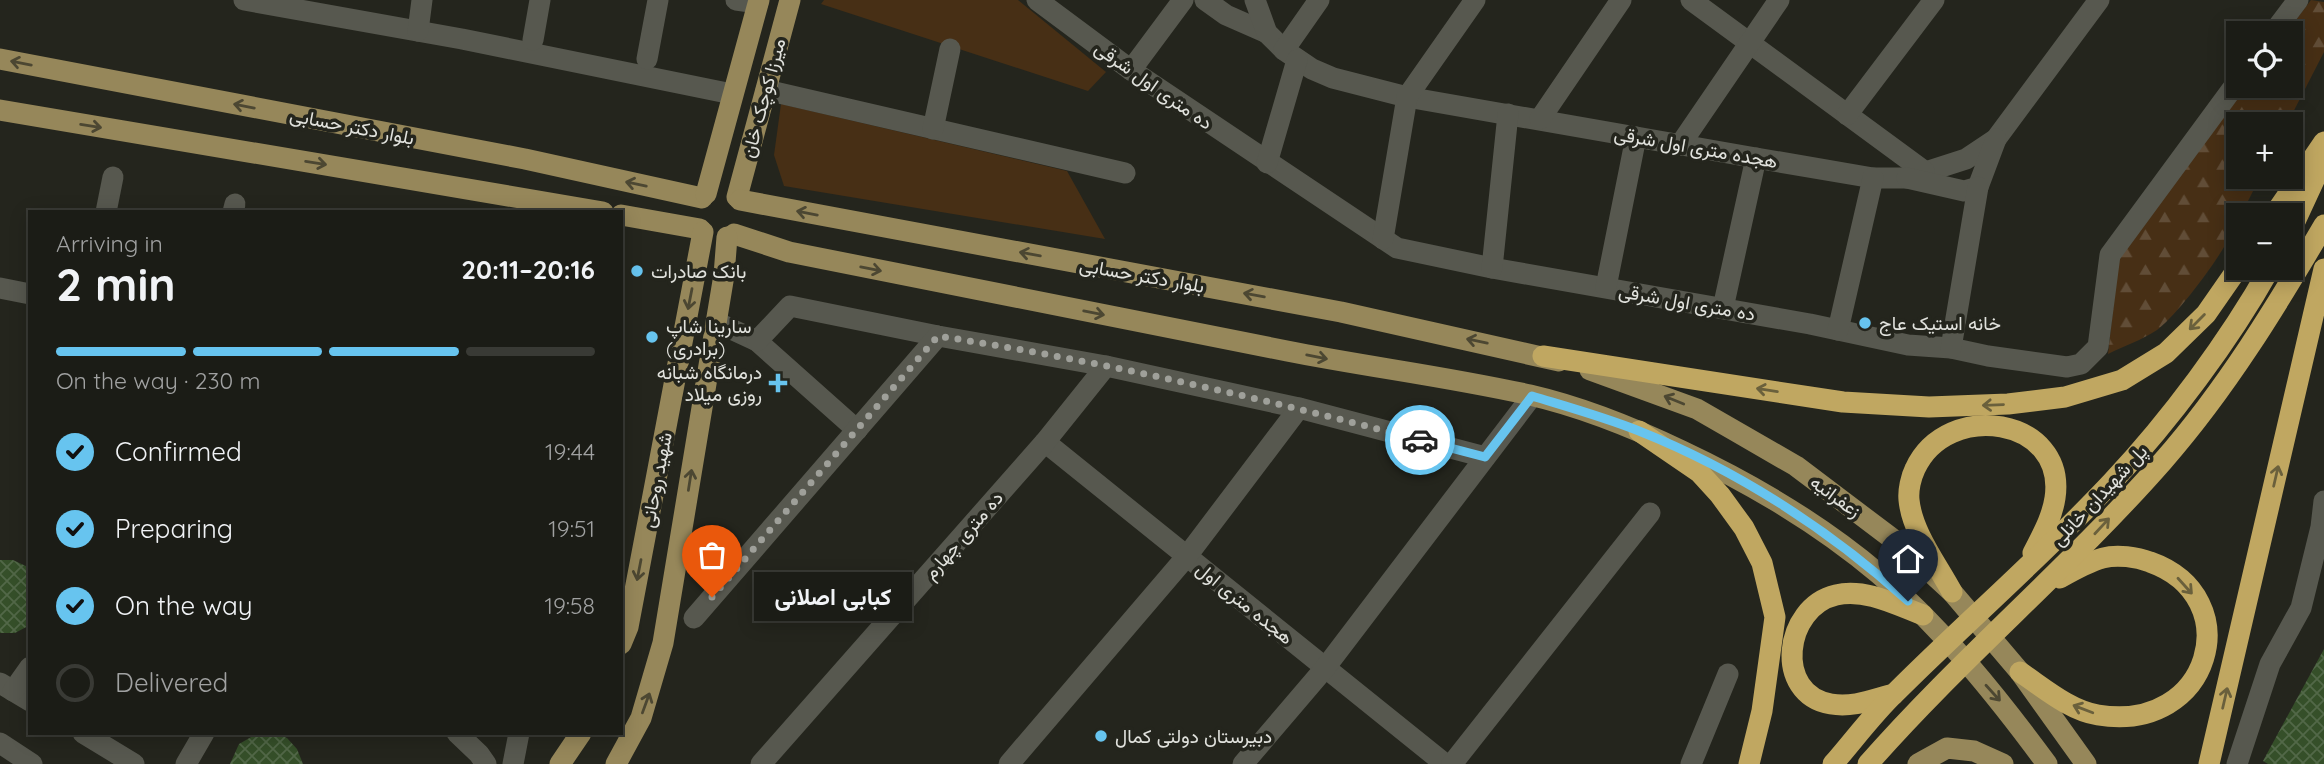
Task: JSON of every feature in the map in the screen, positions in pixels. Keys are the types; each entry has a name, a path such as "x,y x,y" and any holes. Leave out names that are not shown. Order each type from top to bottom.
{"highway":[{"path":"2282,203 2324,142"},
{"path":"2303,204 2324,159"},
{"name":"پل شهیدان خانلی","path":"1868,764 1945,680 2088,541 2163,461 2217,393 2287,288 2324,225"},
{"path":"2209,764 2324,269"},
{"path":"1543,356 1843,402 1929,407 2008,404 2065,397 2122,380 2166,353 2206,314 2230,280"},
{"name":"پل شهیدان خانلی","path":"1833,764 1894,694 2025,569 2145,445 2198,377 2263,280"},
{"path":"1952,592 1918,529 1909,500 1912,476 1921,456 1937,440 1957,429 1984,425 2012,430 2032,439 2046,456 2054,475 2056,497 2050,519 2025,569"},
{"path":"1639,431 1699,472 1744,528 1762,563 1775,617 1762,711 1749,764"},
{"path":"2020,672 2065,702 2097,715 2129,716 2156,712 2175,701 2190,687 2203,662 2207,637 2203,608 2186,584 2166,567 2139,558 2105,556 2080,566 2037,592"},
{"path":"1894,694 1853,705 1829,704 1804,692 1794,674 1791,649 1798,623 1813,606 1834,595 1856,593 1923,615"}],"main road":[{"name":"میرزا کوچک خان","path":"739,198 790,0"},
{"name":"میرزا کوچک خان","path":"704,196 758,1"},
{"name":"بلوار دکتر حسابی","path":"0,59 525,159 704,196"},
{"path":"0,110 591,210"},
{"path":"702,230 696,215 697,207 704,196 722,190 739,198 744,218 742,226 731,236"},
{"name":"بلوار دکتر حسابی","path":"739,198 1341,312 1543,356"},
{"path":"623,215 702,230 715,238 731,236 802,255 1328,360 1532,396"},
{"name":"شهید روحانی","path":"623,639 628,627 702,230"},
{"name":"شهید روحانی","path":"616,764 641,718 663,643 731,236"},
{"name":"زعفرانیه","path":"1543,356 1653,391 1696,409 1796,466 1858,511 1902,546 1952,592 2020,672 2086,764"},
{"name":"زعفرانیه","path":"1532,396 1639,431 1717,468 1774,499 1837,541 1923,615 2007,709 2047,764"},
{"path":"559,764 580,735"},
{"path":"1918,764 1947,748 1974,751 2003,764"}],"street":[{"path":"244,0 306,5 418,31 732,94"},
{"path":"418,31 422,0"},
{"path":"533,40 540,0"},
{"path":"647,59 658,0"},
{"path":"736,0 758,1"},
{"name":"ده متری اول شرقی","path":"1037,0 1131,70 1397,248 1908,345 1951,348 2067,367 2081,364 2098,346 2110,254 2226,97"},
{"path":"1131,70 1182,0"},
{"path":"1205,0 1226,15 1267,33"},
{"name":"هجده متری اول شرقی","path":"1255,0 1267,33 1291,55 1333,78 1407,97 1873,178 1916,174 1966,159 1996,139 2099,0"},
{"path":"1267,163 1291,55 1319,0"},
{"path":"1382,239 1407,97 1475,0"},
{"path":"1540,119 1621,0"},
{"path":"1691,0 1847,115 1916,174 1964,191 1978,187"},
{"path":"1680,145 1779,0"},
{"path":"1847,115 1934,0"},
{"path":"2282,21 2298,0"},
{"path":"933,129 950,49"},
{"path":"766,90 1125,173"},
{"path":"1492,268 1508,114"},
{"path":"1606,287 1636,137"},
{"path":"1951,348 1978,187 1996,139"},
{"path":"1723,308 1756,158"},
{"path":"106,210 113,177"},
{"path":"1838,330 1873,178"},
{"path":"0,288 28,294"},
{"path":"757,341 790,306 1106,366 1299,408 1485,457"},
{"path":"716,322 757,341 857,430"},
{"path":"694,618 938,336"},
{"name":"ده متری چهارم","path":"761,764 1045,442 1106,366"},
{"path":"1243,764 1325,668 1532,396"},
{"path":"1009,764 1187,556 1299,408"},
{"name":"هجده متری اول","path":"1045,442 1445,764"},
{"path":"2236,764 2270,664 2301,608 2324,501"},
{"path":"1452,764 1650,513"},
{"path":"14,692 28,670"},
{"path":"1691,764 1728,674"},
{"path":"86,735 134,764"},
{"path":"186,764 203,735"},
{"path":"459,735 486,764"},
{"path":"513,764 519,735"},
{"path":"0,743 32,764"}],"green space":[{"path":"824,0 1018,0 1106,72 1088,91 821,4"},
{"path":"2311,0 2324,2 2324,52 2303,93 2303,21 2295,21"},
{"path":"2237,98 2300,98 2293,112 2227,112"},
{"path":"781,104 1067,171 1105,239 784,186 774,155"},
{"path":"2226,113 2226,189 2254,189 2247,203 2226,203 2226,244 2178,309 2151,334 2108,354 2119,256"}],"building":[{"path":"0,560 13,560 28,567 28,626 15,633 0,633"},
{"path":"2324,649 2324,764 2268,764 2263,761"},
{"path":"255,735 280,735 287,738 297,749 303,764 230,764 239,744"}],"way so far":[{"path":"712,597 938,336 1130,371 1299,408 1420,440"}],"place":[{"name":"بانک صادرات","path":"637,271"},
{"name":"خانه استیک عاج","path":"1865,323"},
{"name":"سارینا شاپ (برادری)","path":"652,337"},
{"name":"درمانگاه شبانه روزی میلاد","path":"778,383"},
{"name":"کبابی اصلانی","path":"712,597"},
{"name":"دبیرستان دولتی کمال","path":"1101,736"}],"route":[{"path":"1420,440 1485,457 1532,396 1583,412 1639,431 1774,499 1837,541 1908,601"}]}
